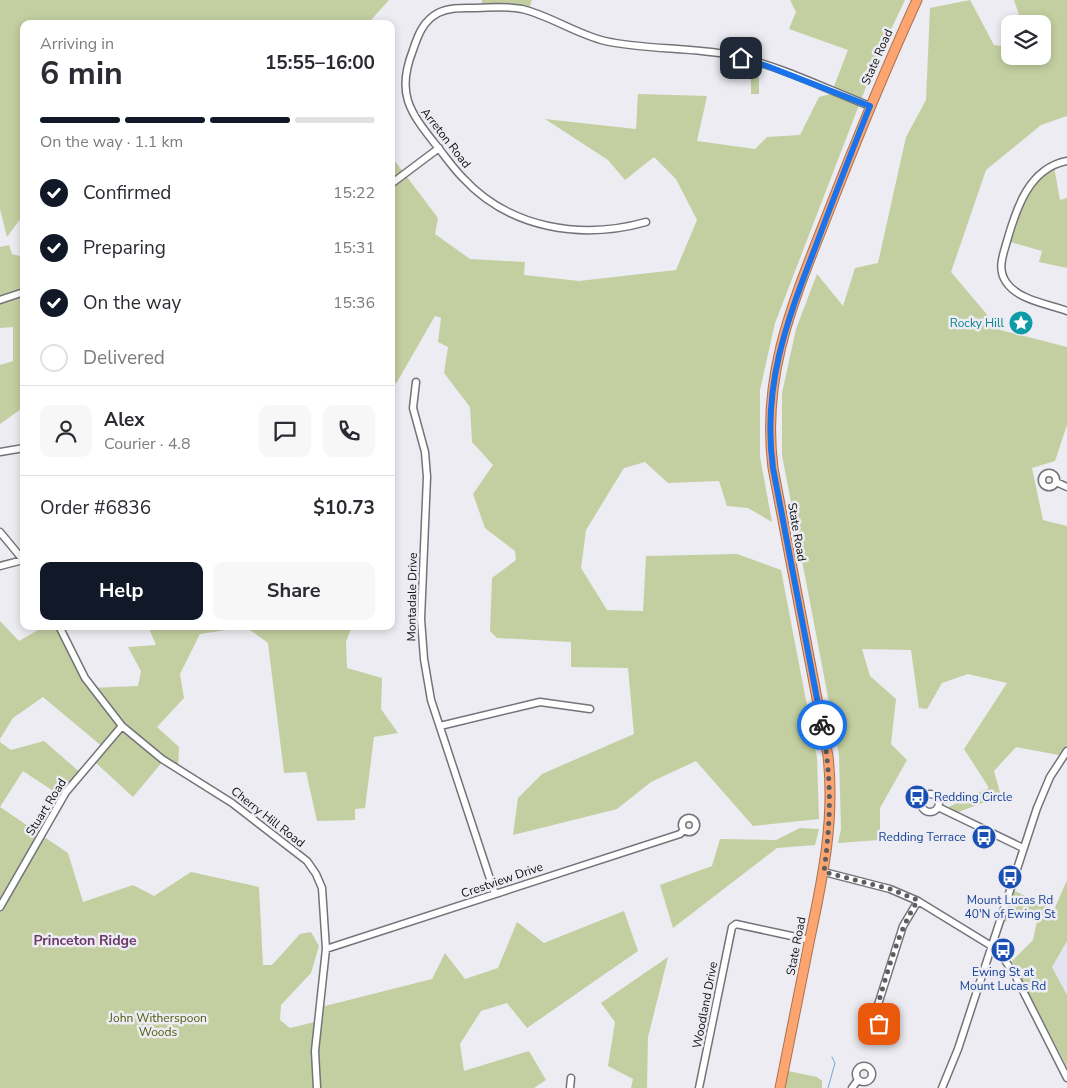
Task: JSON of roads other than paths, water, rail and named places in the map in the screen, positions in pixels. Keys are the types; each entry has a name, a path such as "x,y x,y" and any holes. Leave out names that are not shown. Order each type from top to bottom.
{"highway":[{"name":"State Road","path":"780,1088 824,872 831,812 829,763 773,468 770,411 775,367 790,312 870,106 917,0"}],"street":[{"name":"Arreton Road","path":"646,222 616,229 588,231 561,229 534,222 508,211 474,189 411,111 406,93 405,76 423,26 439,12 452,9 501,7 522,9 612,42 732,56 767,66 870,106"},
{"path":"395,181 439,148"},
{"path":"1067,161 1044,170 1024,194 1015,212 1001,267 1004,279 1017,293 1067,311"},
{"path":"0,300 20,293"},
{"name":"Montadale Drive","path":"416,382 413,408 425,452 427,477 421,638 429,690 495,894"},
{"path":"0,452 20,449"},
{"path":"1056,482 1066,486"},
{"path":"0,532 20,556"},
{"path":"0,566 20,561"},
{"name":"Cherry Hill Road","path":"61,630 85,678 122,726 162,759 232,803 312,867 322,888 326,949 315,1051 317,1088"},
{"path":"440,726 540,702 590,709"},
{"name":"Stuart Road","path":"0,907 66,792 122,726"},
{"path":"942,1088 958,1049 1023,848 1050,777 1067,751"},
{"path":"938,808 1023,848"},
{"name":"Crestview Drive","path":"326,949 680,834 684,830"},
{"path":"824,872 890,889 918,900 992,946 1009,965 1067,1078"},
{"path":"875,1014 903,926 918,900"},
{"name":"Woodland Drive","path":"700,1088 732,927 736,924 810,940"},
{"path":"570,1088 571,1078"},
{"path":"852,1088 858,1080"}],"waterway":[{"path":"828,1088 835,1063 832,1057"}],"place":[{"name":"Rocky Hill","path":"1021,323"},
{"name":"Redding Circle","path":"917,797"},
{"name":"Redding Terrace","path":"984,837"},
{"name":"Mount Lucas Rd 40'N of Ewing St","path":"1010,877"},
{"name":"Ewing St at Mount Lucas Rd","path":"1003,950"}],"district":[{"name":"Princeton Ridge","path":"85,940"}],"park label":[{"name":"John Witherspoon Woods","path":"158,1025"}]}
